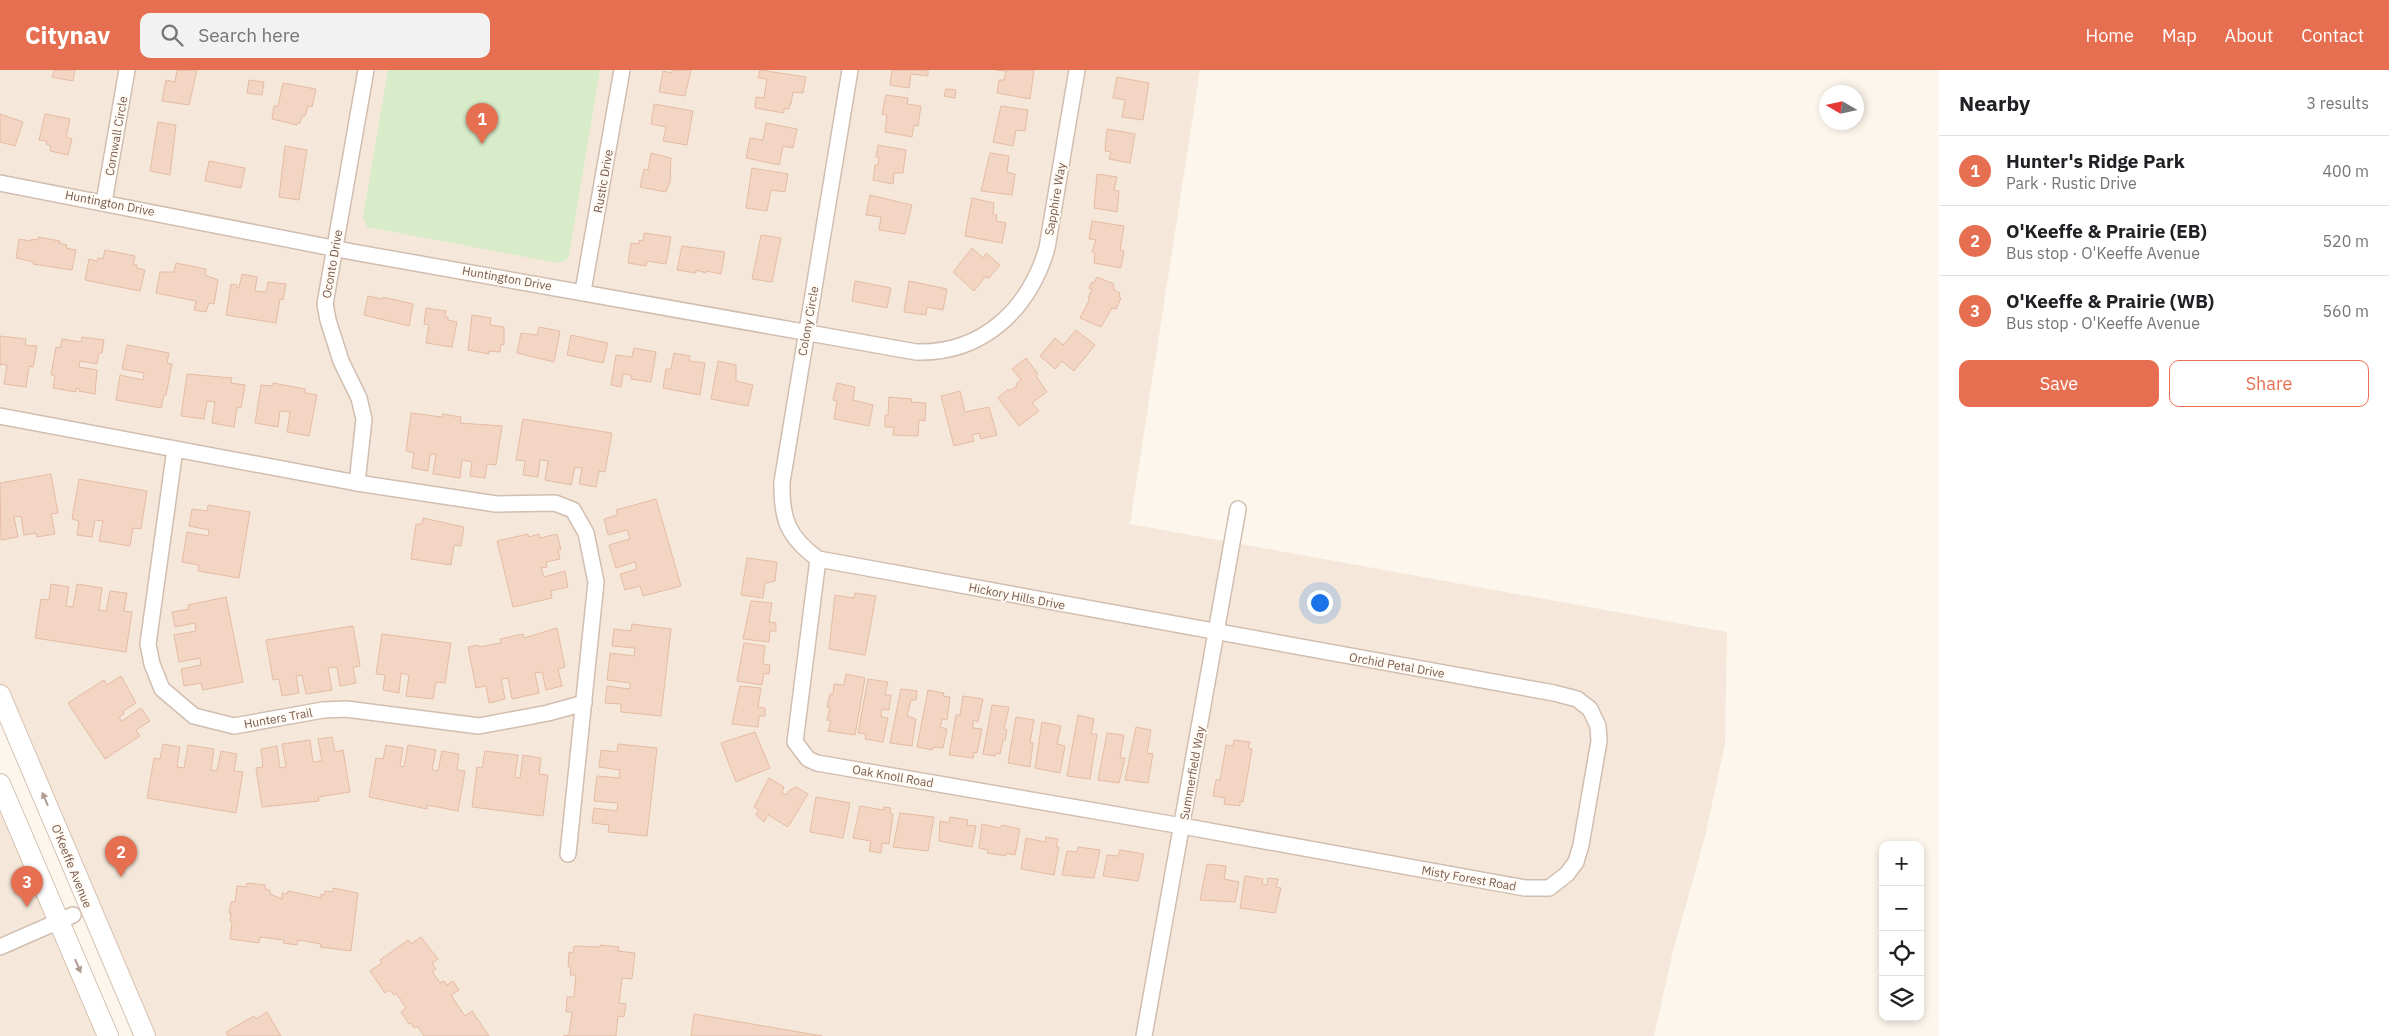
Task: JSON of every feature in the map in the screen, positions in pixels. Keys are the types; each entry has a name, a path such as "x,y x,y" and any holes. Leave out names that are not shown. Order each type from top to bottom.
{"street":[{"name":"Cornwall Circle","path":"104,202 127,70"},
{"name":"Oconto Drive","path":"358,483 364,420 359,398 341,361 325,304 366,70"},
{"name":"Rustic Drive","path":"583,291 622,70"},
{"name":"Colony Circle","path":"818,559 800,546 789,530 782,506 783,474 850,70"},
{"name":"Sapphire Way","path":"1007,317 1029,291 1042,263 1077,70"},
{"name":"Huntington Drive","path":"0,183 336,248 916,352 938,353 986,335 1007,317"},
{"path":"0,416 358,483 496,504 555,503 573,510 586,533 596,582 568,854"},
{"name":"Hunters Trail","path":"175,449 148,644 152,664 162,689 194,716 234,726 323,710 346,709 479,726 548,713 584,703"},
{"name":"Summerfield Way","path":"1144,1036 1238,509"},
{"name":"Hickory Hills Drive","path":"818,559 1217,633"},
{"name":"Oak Knoll Road","path":"818,559 795,729 795,742 808,759 817,764 1182,826"},
{"name":"Orchid Petal Drive","path":"1217,633 1554,693 1577,700"},
{"name":"O'Keeffe Avenue","path":"0,696 145,1036"},
{"name":"Misty Forest Road","path":"1182,826 1506,885 1525,888 1548,888 1568,874 1576,862 1581,845 1597,754 1599,734 1596,720 1590,709 1577,700"},
{"path":"0,784 66,918 108,1036"},
{"path":"0,947 66,918"}],"shaded area":[{"path":"0,70 1200,70 1130,524 1727,632 1725,743 1706,833 1673,951 1654,1036 145,1036 0,695"},
{"path":"0,784 108,1036 0,1036"}],"green space":[{"path":"388,70 600,70 569,256 565,261 558,263 367,227 363,217"}],"building":[{"path":"54,70 75,70 73,81 52,77"},
{"path":"177,70 197,70 189,105 162,101 166,80 175,82"},
{"path":"672,70 691,70 685,96 659,92 663,71 672,73"},
{"path":"760,70 806,77 803,93 793,92 789,109 784,108 784,113 755,108 756,97 764,98 767,79 758,78"},
{"path":"892,70 928,70 928,76 911,74 909,88 890,85"},
{"path":"996,70 1034,70 1030,99 997,93 999,80 1004,80 1006,71"},
{"path":"1117,77 1149,83 1143,120 1122,117 1125,100 1113,98"},
{"path":"249,80 264,82 262,95 247,93"},
{"path":"283,83 316,89 312,107 308,106 305,116 302,116 300,123 297,123 297,125 272,119 274,106 278,106"},
{"path":"946,89 956,90 955,98 944,96"},
{"path":"886,95 908,98 907,104 921,106 918,126 914,125 912,137 885,132 887,115 882,114"},
{"path":"654,104 693,111 687,145 663,141 666,127 651,124"},
{"path":"1001,106 1028,110 1025,131 1016,130 1013,146 993,142"},
{"path":"0,114 23,122 15,146 0,142"},
{"path":"45,114 70,119 66,137 72,139 68,155 50,151 51,146 46,144 47,141 39,140"},
{"path":"158,122 176,125 170,175 150,171"},
{"path":"766,123 797,129 793,148 783,146 779,165 746,158 750,138 763,140"},
{"path":"1107,129 1135,134 1130,163 1109,159 1111,152 1105,151"},
{"path":"878,145 906,150 903,173 894,173 893,184 873,180 875,165 878,165 879,157 876,157"},
{"path":"285,146 307,150 299,200 279,197"},
{"path":"651,153 671,158 670,182 666,192 640,187 644,169 648,170"},
{"path":"990,153 1009,156 1007,172 1015,174 1012,195 981,191"},
{"path":"209,161 245,168 241,188 205,181"},
{"path":"752,168 788,174 785,192 771,190 767,211 746,208"},
{"path":"1097,174 1117,177 1114,190 1119,191 1117,212 1094,208"},
{"path":"870,195 912,205 905,234 879,230 881,217 866,215"},
{"path":"972,198 994,203 993,214 997,215 996,221 1006,223 1002,243 965,236"},
{"path":"1092,221 1124,226 1120,250 1124,251 1121,268 1094,263 1095,253 1092,252 1096,240 1089,239"},
{"path":"644,233 671,237 666,264 647,261 646,266 628,263 631,243 639,244 639,240 643,241"},
{"path":"761,235 781,238 772,282 752,279"},
{"path":"38,237 60,241 59,243 67,245 66,248 76,250 72,270 33,264 34,262 16,258 19,239 31,241 31,239 38,240"},
{"path":"682,246 725,252 721,274 696,270 696,273 677,270"},
{"path":"972,248 983,258 986,253 1000,265 988,279 986,276 974,291 953,272"},
{"path":"105,250 135,256 133,265 137,265 137,268 145,270 140,291 85,280 89,259 97,261 98,258 103,259"},
{"path":"176,263 206,269 205,275 218,280 214,304 209,303 206,312 194,310 196,301 156,293 160,272 174,272"},
{"path":"242,274 257,277 255,291 266,292 268,282 286,284 283,300 280,299 276,323 226,315 231,284 237,285 237,288 239,288"},
{"path":"1097,277 1114,284 1113,289 1120,293 1119,297 1121,298 1116,309 1112,308 1101,327 1080,318 1090,299 1088,298 1092,289 1089,288"},
{"path":"855,281 891,288 887,308 852,301"},
{"path":"909,281 947,289 943,310 927,307 926,315 904,312"},
{"path":"368,296 382,299 383,297 413,304 409,326 364,315"},
{"path":"426,308 446,311 445,317 448,317 448,320 457,322 452,347 426,343 429,325 424,324"},
{"path":"472,315 491,318 490,325 504,327 504,345 501,344 500,352 489,351 489,354 468,350"},
{"path":"539,327 560,331 554,362 517,353 521,333 537,335"},
{"path":"1076,330 1095,345 1074,371 1062,361 1055,369 1040,356 1055,338 1063,345"},
{"path":"571,335 608,343 603,363 567,355"},
{"path":"0,336 26,339 25,345 37,346 33,367 29,366 26,387 4,384 7,365 0,364"},
{"path":"82,337 104,340 102,353 99,353 97,364 80,361 79,367 97,370 95,394 79,391 76,388 76,392 53,388 55,376 51,375 56,347 60,348 62,339 81,342"},
{"path":"127,345 169,353 167,363 172,364 166,395 164,395 161,408 116,400 120,375 143,380 144,373 122,369"},
{"path":"634,348 656,352 651,382 631,379 631,375 623,374 621,387 611,385 616,355 632,357"},
{"path":"674,353 690,356 689,361 705,363 700,395 663,388 666,369 671,369"},
{"path":"1026,358 1038,374 1036,376 1047,392 1032,403 1039,411 1019,426 998,398 1008,389 1009,391 1017,386 1016,384 1021,380 1012,369"},
{"path":"718,361 736,365 736,381 753,385 748,406 711,399"},
{"path":"187,374 232,378 231,383 245,385 241,408 237,407 234,427 212,423 215,402 207,401 204,419 181,416"},
{"path":"273,383 305,389 305,393 317,395 309,436 287,432 290,412 280,411 278,427 255,423 261,385 273,386"},
{"path":"837,383 855,387 853,400 873,405 869,426 834,419 837,401 833,400"},
{"path":"960,391 965,412 989,407 997,435 981,439 979,433 972,435 974,441 954,446 941,396"},
{"path":"889,397 912,399 911,402 926,403 925,421 919,420 918,436 893,435 894,427 885,427 885,415 888,415"},
{"path":"411,413 442,417 443,414 461,417 460,423 502,426 496,465 487,464 485,478 470,476 472,462 462,460 460,478 433,474 436,454 430,454 428,471 412,468 414,453 406,451"},
{"path":"523,419 612,433 605,472 599,471 596,487 579,484 582,468 575,467 571,485 545,480 548,461 540,460 538,477 523,475 525,461 516,460"},
{"path":"51,474 58,513 51,514 55,534 37,537 36,533 24,535 21,516 14,517 18,537 1,540 0,483"},
{"path":"79,479 147,491 141,529 133,528 130,546 99,541 103,521 95,520 92,537 77,535 79,521 72,519"},
{"path":"656,499 681,586 643,596 640,586 625,590 620,574 637,569 635,562 616,568 609,545 630,539 627,530 608,535 604,519 618,515 616,510"},
{"path":"208,505 250,512 239,578 198,571 199,565 182,562 187,532 208,536 209,530 189,526 192,509 207,511"},
{"path":"423,518 464,527 461,546 454,545 451,565 411,559 416,524 422,524"},
{"path":"528,534 529,537 539,534 540,538 557,534 561,550 558,550 560,559 546,562 547,567 541,568 544,577 565,571 568,587 551,591 552,598 513,607 497,541"},
{"path":"747,558 777,562 775,581 765,583 763,598 741,595"},
{"path":"51,584 69,587 66,606 73,607 77,584 102,588 99,610 106,611 110,591 127,593 124,611 132,612 126,652 35,638 41,599 49,600"},
{"path":"855,593 876,596 865,655 829,649 835,595 854,598"},
{"path":"226,597 243,682 203,690 201,683 184,686 181,669 201,665 200,658 179,662 174,635 196,631 195,623 175,627 172,612 189,609 188,605"},
{"path":"751,601 772,603 769,622 776,623 776,631 770,631 769,642 743,639"},
{"path":"632,624 671,629 661,716 621,712 621,704 605,703 607,686 630,689 630,683 607,680 610,653 634,656 635,648 612,646 614,629 631,631"},
{"path":"353,626 360,666 353,667 356,683 340,686 337,667 328,668 332,690 306,694 302,675 296,676 299,693 282,696 279,679 273,680 266,640"},
{"path":"557,628 565,667 558,669 562,686 546,690 542,672 535,673 539,693 512,699 508,678 501,679 505,699 489,703 486,686 476,688 468,647 501,643 500,639 523,634 524,638"},
{"path":"382,634 451,643 445,683 436,682 433,699 406,696 409,675 401,673 399,693 383,690 385,675 376,674"},
{"path":"744,643 765,646 763,664 770,665 769,674 764,673 762,685 737,681"},
{"path":"846,674 865,678 855,735 828,731 831,721 827,720 830,694 833,694 834,684 844,685"},
{"path":"121,676 136,703 123,711 124,714 119,717 122,721 141,708 150,721 136,730 140,736 105,759 68,703 104,680 107,685"},
{"path":"868,679 888,682 885,695 891,695 889,710 882,709 881,717 888,718 883,742 865,739 866,734 858,733"},
{"path":"740,686 761,688 758,707 765,708 765,716 759,716 758,727 732,724"},
{"path":"901,689 917,691 916,700 911,700 907,716 916,719 912,746 890,743"},
{"path":"928,690 944,693 943,696 950,697 947,720 942,719 940,727 947,729 943,748 933,747 932,750 917,747"},
{"path":"963,696 983,699 978,722 973,720 973,728 982,729 977,753 974,752 973,758 949,755 956,715 960,715"},
{"path":"992,705 1009,707 1004,729 1007,730 1005,740 1003,740 1000,754 996,753 995,756 983,754"},
{"path":"1078,715 1094,719 1091,734 1097,734 1090,779 1067,776"},
{"path":"1016,717 1034,720 1030,743 1033,743 1030,767 1008,763"},
{"path":"1042,722 1061,726 1057,744 1065,746 1060,773 1035,768"},
{"path":"1136,727 1151,730 1147,753 1153,754 1148,783 1125,780"},
{"path":"755,732 770,768 736,782 721,743"},
{"path":"1107,733 1124,735 1120,758 1125,758 1119,783 1098,780"},
{"path":"332,737 335,752 343,750 350,792 318,797 319,801 262,807 256,768 263,767 261,749 277,746 280,768 286,767 282,744 310,740 313,762 322,761 318,739"},
{"path":"1234,740 1250,742 1248,748 1252,749 1243,802 1240,801 1240,806 1224,804 1225,798 1213,796 1216,780 1220,780 1226,745 1233,746"},
{"path":"163,744 180,747 177,767 184,768 188,745 214,749 211,770 217,771 221,751 237,754 234,771 243,772 236,813 147,798 154,758 160,759"},
{"path":"618,744 657,748 647,836 608,832 609,825 592,823 594,808 617,811 618,803 594,801 597,776 619,778 620,770 599,767 601,750 617,752"},
{"path":"386,745 403,748 400,766 404,767 408,745 436,750 432,770 438,771 442,751 459,754 457,770 465,771 458,811 427,805 427,809 369,797 376,758 383,759"},
{"path":"485,751 518,755 515,777 520,778 523,755 541,758 539,774 548,775 543,816 472,807 477,767 482,768"},
{"path":"769,778 784,787 782,793 786,795 796,787 808,794 788,827 768,815 764,822 756,815 759,810 754,807"},
{"path":"816,797 850,803 843,838 810,832"},
{"path":"860,806 883,810 884,807 891,808 890,813 893,814 889,844 882,843 881,853 869,851 871,841 853,838"},
{"path":"900,813 934,817 928,851 893,847"},
{"path":"950,817 968,820 967,825 976,826 972,847 939,841 940,821 949,823"},
{"path":"982,824 1000,828 1002,825 1020,829 1015,855 1006,853 1006,856 987,853 988,850 979,848"},
{"path":"1046,837 1058,839 1056,847 1059,847 1054,875 1021,869 1026,838 1045,842"},
{"path":"1078,847 1100,850 1094,878 1062,875 1067,851 1077,852"},
{"path":"1120,850 1144,854 1138,881 1103,876 1107,855 1118,856"},
{"path":"1207,864 1226,866 1224,879 1239,882 1235,902 1200,900"},
{"path":"1245,876 1263,879 1262,884 1267,885 1268,878 1278,879 1276,887 1281,888 1275,913 1240,908"},
{"path":"247,883 265,885 265,889 270,890 270,894 282,899 282,893 287,894 288,891 321,898 321,894 325,895 325,891 333,892 333,888 358,893 351,951 320,947 321,944 298,940 297,945 283,943 284,940 260,937 259,943 230,939 232,922 230,921 231,913 229,913 231,902 235,902 237,886 246,887"},
{"path":"421,937 438,959 432,963 436,969 432,971 440,983 444,981 447,985 453,981 459,990 451,995 465,1016 472,1011 489,1036 424,1036 417,1026 414,1028 411,1023 409,1024 401,1012 406,1008 396,993 394,995 390,990 385,993 370,971 382,963 380,960 408,940 411,944"},
{"path":"600,945 619,947 618,951 635,953 632,979 622,978 619,1003 626,1004 624,1017 618,1016 616,1036 563,1036 569,1035 572,1012 566,1012 567,997 574,997 576,975 570,975 571,967 568,967 569,952 573,953 574,946 600,947"},
{"path":"267,1012 281,1036 228,1036 226,1032 254,1016 256,1019"},
{"path":"694,1014 822,1036 691,1036"}],"place":[{"name":"Hunter's Ridge Park","path":"482,144"},
{"name":"O'Keeffe & Prairie (EB)","path":"121,877"},
{"name":"O'Keeffe & Prairie (WB)","path":"27,907"}]}
